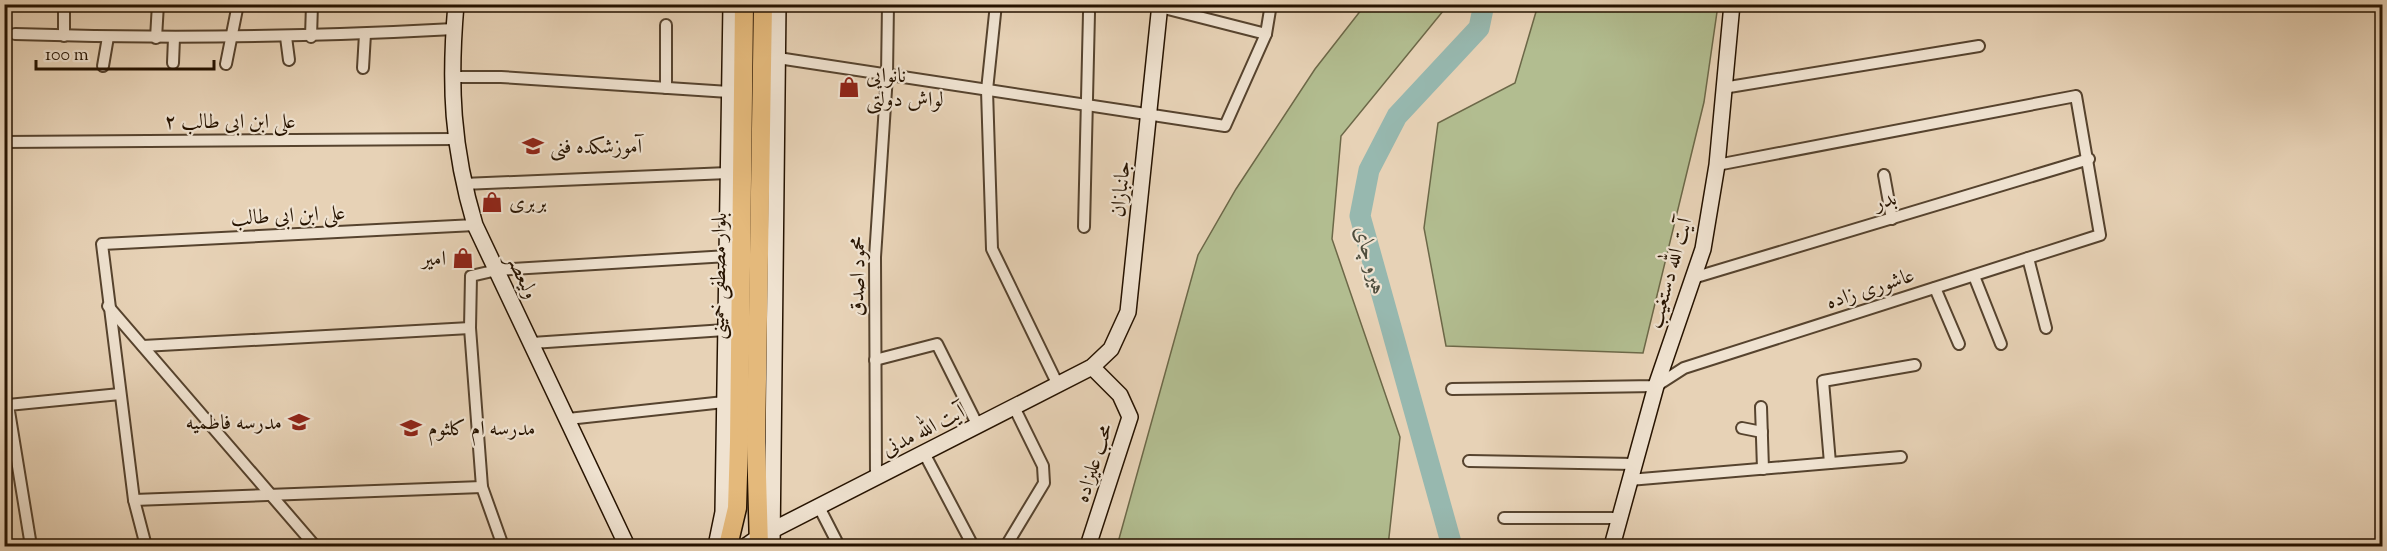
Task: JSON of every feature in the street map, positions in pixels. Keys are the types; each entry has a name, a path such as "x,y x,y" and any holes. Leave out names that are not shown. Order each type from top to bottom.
{"main road":[{"name":"ولیعصر","path":"456,4 452,77 455,139 463,184 475,225 627,546"},
{"path":"716,546 723,512 730,4"},
{"name":"بلوار مصطفی خمینی","path":"728,546 737,508 744,4"},
{"name":"بلوار مصطفی خمینی","path":"762,541 756,442 763,4"},
{"path":"762,541 772,471 778,4"},
{"name":"آیت الله دستغیب","path":"1612,546 1656,386 1703,249 1717,165 1732,4"},
{"name":"جانبازان","path":"1092,368 1111,349 1128,312 1160,6"},
{"name":"آیت‌ الله مدنی","path":"762,541 819,507 1092,368"},
{"name":"محب علیزاده","path":"1088,546 1130,417 1120,395 1092,368"}],"street":[{"path":"64,4 64,36"},
{"path":"156,38 158,4"},
{"path":"226,64 238,4"},
{"path":"311,37 312,4"},
{"name":"محمود اصدق","path":"876,478 875,257 888,4"},
{"path":"996,4 987,90 992,249 1058,385"},
{"path":"777,58 1225,126 1266,34 1271,4"},
{"path":"1160,6 1266,34"},
{"path":"1084,227 1085,106 1089,14"},
{"path":"666,25 666,88"},
{"path":"15,34 156,38 311,37 454,29"},
{"path":"363,68 365,34"},
{"path":"103,66 108,37"},
{"path":"286,37 289,60"},
{"path":"173,63 174,38"},
{"path":"1723,88 1979,46"},
{"path":"452,77 501,77 729,92"},
{"path":"1717,165 2076,96 2089,159"},
{"name":"علی ابن ابی طالب ۲","path":"4,142 455,139"},
{"name":"بدر","path":"1693,278 2089,159"},
{"name":"عاشوری زاده","path":"1656,386 1684,368 2100,235 2089,159"},
{"path":"463,184 729,174"},
{"path":"1884,175 1892,219"},
{"name":"علی ابن ابی طالب","path":"108,306 102,244 475,225"},
{"path":"503,546 482,487 470,328 471,276 496,270 728,255"},
{"path":"2028,258 2046,328"},
{"path":"1974,276 2001,344"},
{"path":"1935,288 1959,344"},
{"path":"108,306 315,546"},
{"path":"108,306 134,500 146,546"},
{"path":"143,346 470,328"},
{"path":"532,343 725,330"},
{"path":"875,360 938,344 978,426"},
{"path":"1830,463 1823,381 1915,365"},
{"path":"1452,389 1656,386"},
{"path":"32,546 8,405 120,394"},
{"path":"568,420 724,402"},
{"path":"1006,546 1044,483 1043,466 1014,407"},
{"path":"1761,407 1763,469"},
{"path":"1742,428 1762,432"},
{"path":"924,453 973,546"},
{"path":"1629,480 1901,456"},
{"path":"1469,461 1634,464"},
{"path":"134,500 269,493 482,487"},
{"path":"819,507 839,546"},
{"path":"1504,518 1620,518"}],"green space":[{"path":"1365,5 1448,5 1341,136 1332,239 1400,437 1388,546 1117,546 1198,255 1236,189 1315,69"},
{"path":"1538,5 1718,5 1704,102 1643,353 1446,346 1424,228 1438,123 1515,83"}],"waterway":[{"name":"هیرو چای","path":"1452,546 1360,216 1369,170 1397,116 1479,28 1484,4"}],"place":[{"name":"نانوایی لواش دولتی","path":"849,87"},
{"name":"آموزشکده فنی","path":"533,146"},
{"name":"بربری","path":"492,202"},
{"name":"امیر","path":"463,258"},
{"name":"مدرسه فاطمیه","path":"299,422"},
{"name":"مدرسه ام کلثوم","path":"411,428"}]}
